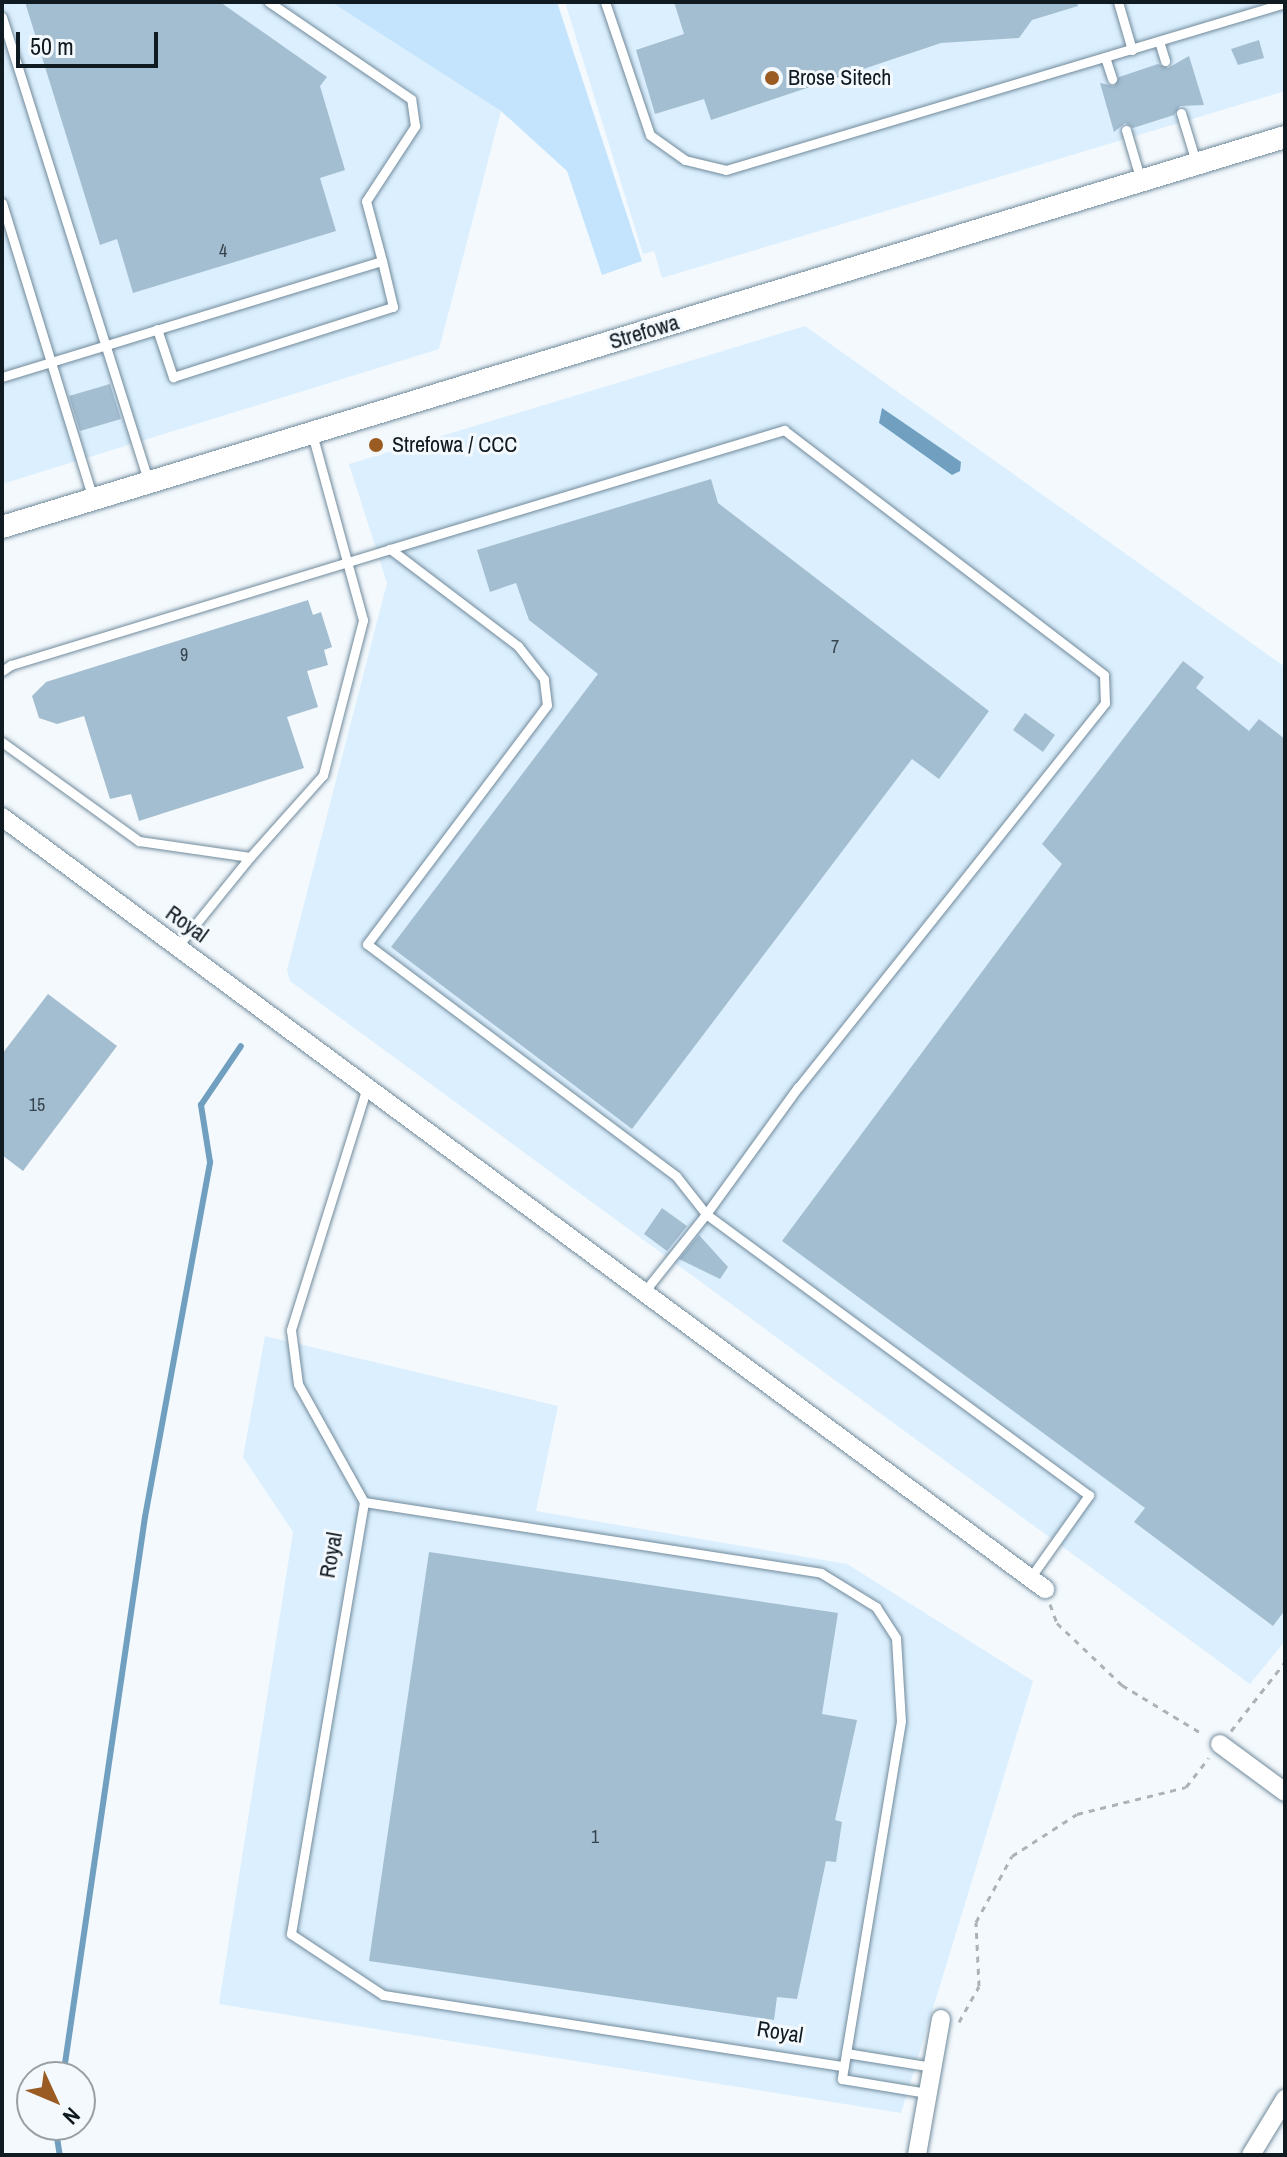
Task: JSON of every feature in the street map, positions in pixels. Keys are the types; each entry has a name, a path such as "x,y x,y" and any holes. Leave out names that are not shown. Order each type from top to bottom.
{"street":[{"name":"Strefowa","path":"2,527 1285,137"},
{"name":"Royal","path":"2,817 1037,1584"},
{"path":"1220,1744 1285,1792"},
{"path":"917,2155 941,2019"},
{"path":"1251,2155 1285,2099"}],"lane":[{"path":"157,329 173,377 393,307 366,201 415,126 411,99 269,2"},
{"path":"605,2 650,135 708,168 748,168 1285,3"},
{"path":"1118,2 1132,50"},
{"path":"2,17 149,482"},
{"path":"1159,41 1165,61"},
{"path":"1105,57 1112,79"},
{"path":"1181,113 1197,165"},
{"path":"1126,130 1141,181"},
{"path":"2,203 93,499"},
{"path":"2,377 382,261"},
{"path":"2,671 784,430 1104,675 1105,703 798,1087 706,1214 644,1292"},
{"path":"177,947 250,857 323,775 363,620 312,433"},
{"path":"390,549 518,646 544,679 547,705 367,944 676,1176 706,1214 1089,1495 1037,1584"},
{"path":"2,742 139,841 250,857"},
{"path":"367,1087 291,1330 298,1384 364,1502 821,1573 876,1607 896,1638 901,1721 842,2079 927,2093"},
{"name":"Royal","path":"364,1502 291,1934 383,1995 844,2066"},
{"path":"846,2053 934,2058"}],"path":[{"path":"1037,1584 1057,1623 1122,1685 1220,1744"},
{"path":"934,2058 979,1986 976,1922 1012,1856 1077,1814 1186,1787 1285,1662"}],"shaded area":[{"path":"2,2 331,2 501,111 439,349 2,484"},
{"path":"331,2 557,2 642,261 602,275 567,171 501,111"},
{"path":"565,2 1285,2 1285,91 662,278 654,251 643,254"},
{"path":"805,326 1285,667 1285,1641 1250,1684 290,981 287,970 387,583 349,464"},
{"path":"882,408 961,462 960,471 952,475 879,423"},
{"path":"265,1336 558,1406 536,1511 847,1564 1033,1681 901,2113 219,2004 293,1532 243,1457"}],"building":[{"path":"25,2 220,2 327,77 320,86 345,170 320,178 336,231 133,293 117,239 100,245"},
{"name":"Brose Sitech","path":"674,2 1077,2 1078,6 1032,20 1019,38 941,43 711,120 704,99 655,114 636,50 684,34"},
{"path":"1259,40 1264,58 1238,65 1231,49"},
{"path":"1189,56 1204,105 1180,106 1174,115 1133,128 1125,123 1114,132 1100,83 1114,86 1119,77 1158,64 1168,68"},
{"path":"110,384 121,419 80,431 69,396"},
{"path":"711,479 718,503 989,711 939,779 912,759 632,1129 391,947 598,674 529,620 516,583 490,592 477,550"},
{"path":"308,600 313,615 321,612 332,647 324,650 328,665 307,671 318,707 287,717 304,768 139,821 131,794 110,799 84,716 57,724 39,718 32,696 46,682"},
{"path":"1183,661 1204,677 1196,688 1249,731 1259,719 1285,739 1285,1610 1273,1626 1134,1522 1145,1508 782,1241 1062,864 1042,844"},
{"path":"1025,713 1055,735 1043,752 1013,730"},
{"path":"48,994 117,1046 23,1171 2,1155 2,1054"},
{"path":"662,1208 687,1226 667,1251 644,1234"},
{"path":"699,1235 728,1267 720,1279 679,1259"},
{"path":"429,1552 838,1613 822,1714 857,1720 835,1820 842,1822 836,1862 826,1861 797,1999 777,1997 774,2020 369,1961"}],"waterway":[{"path":"65,2061 145,1517 210,1162 201,1105 241,1046"},
{"path":"58,2141 60,2155"}],"place":[{"name":"Brose Sitech","path":"772,78"},
{"name":"Strefowa / CCC","path":"376,445"}]}
